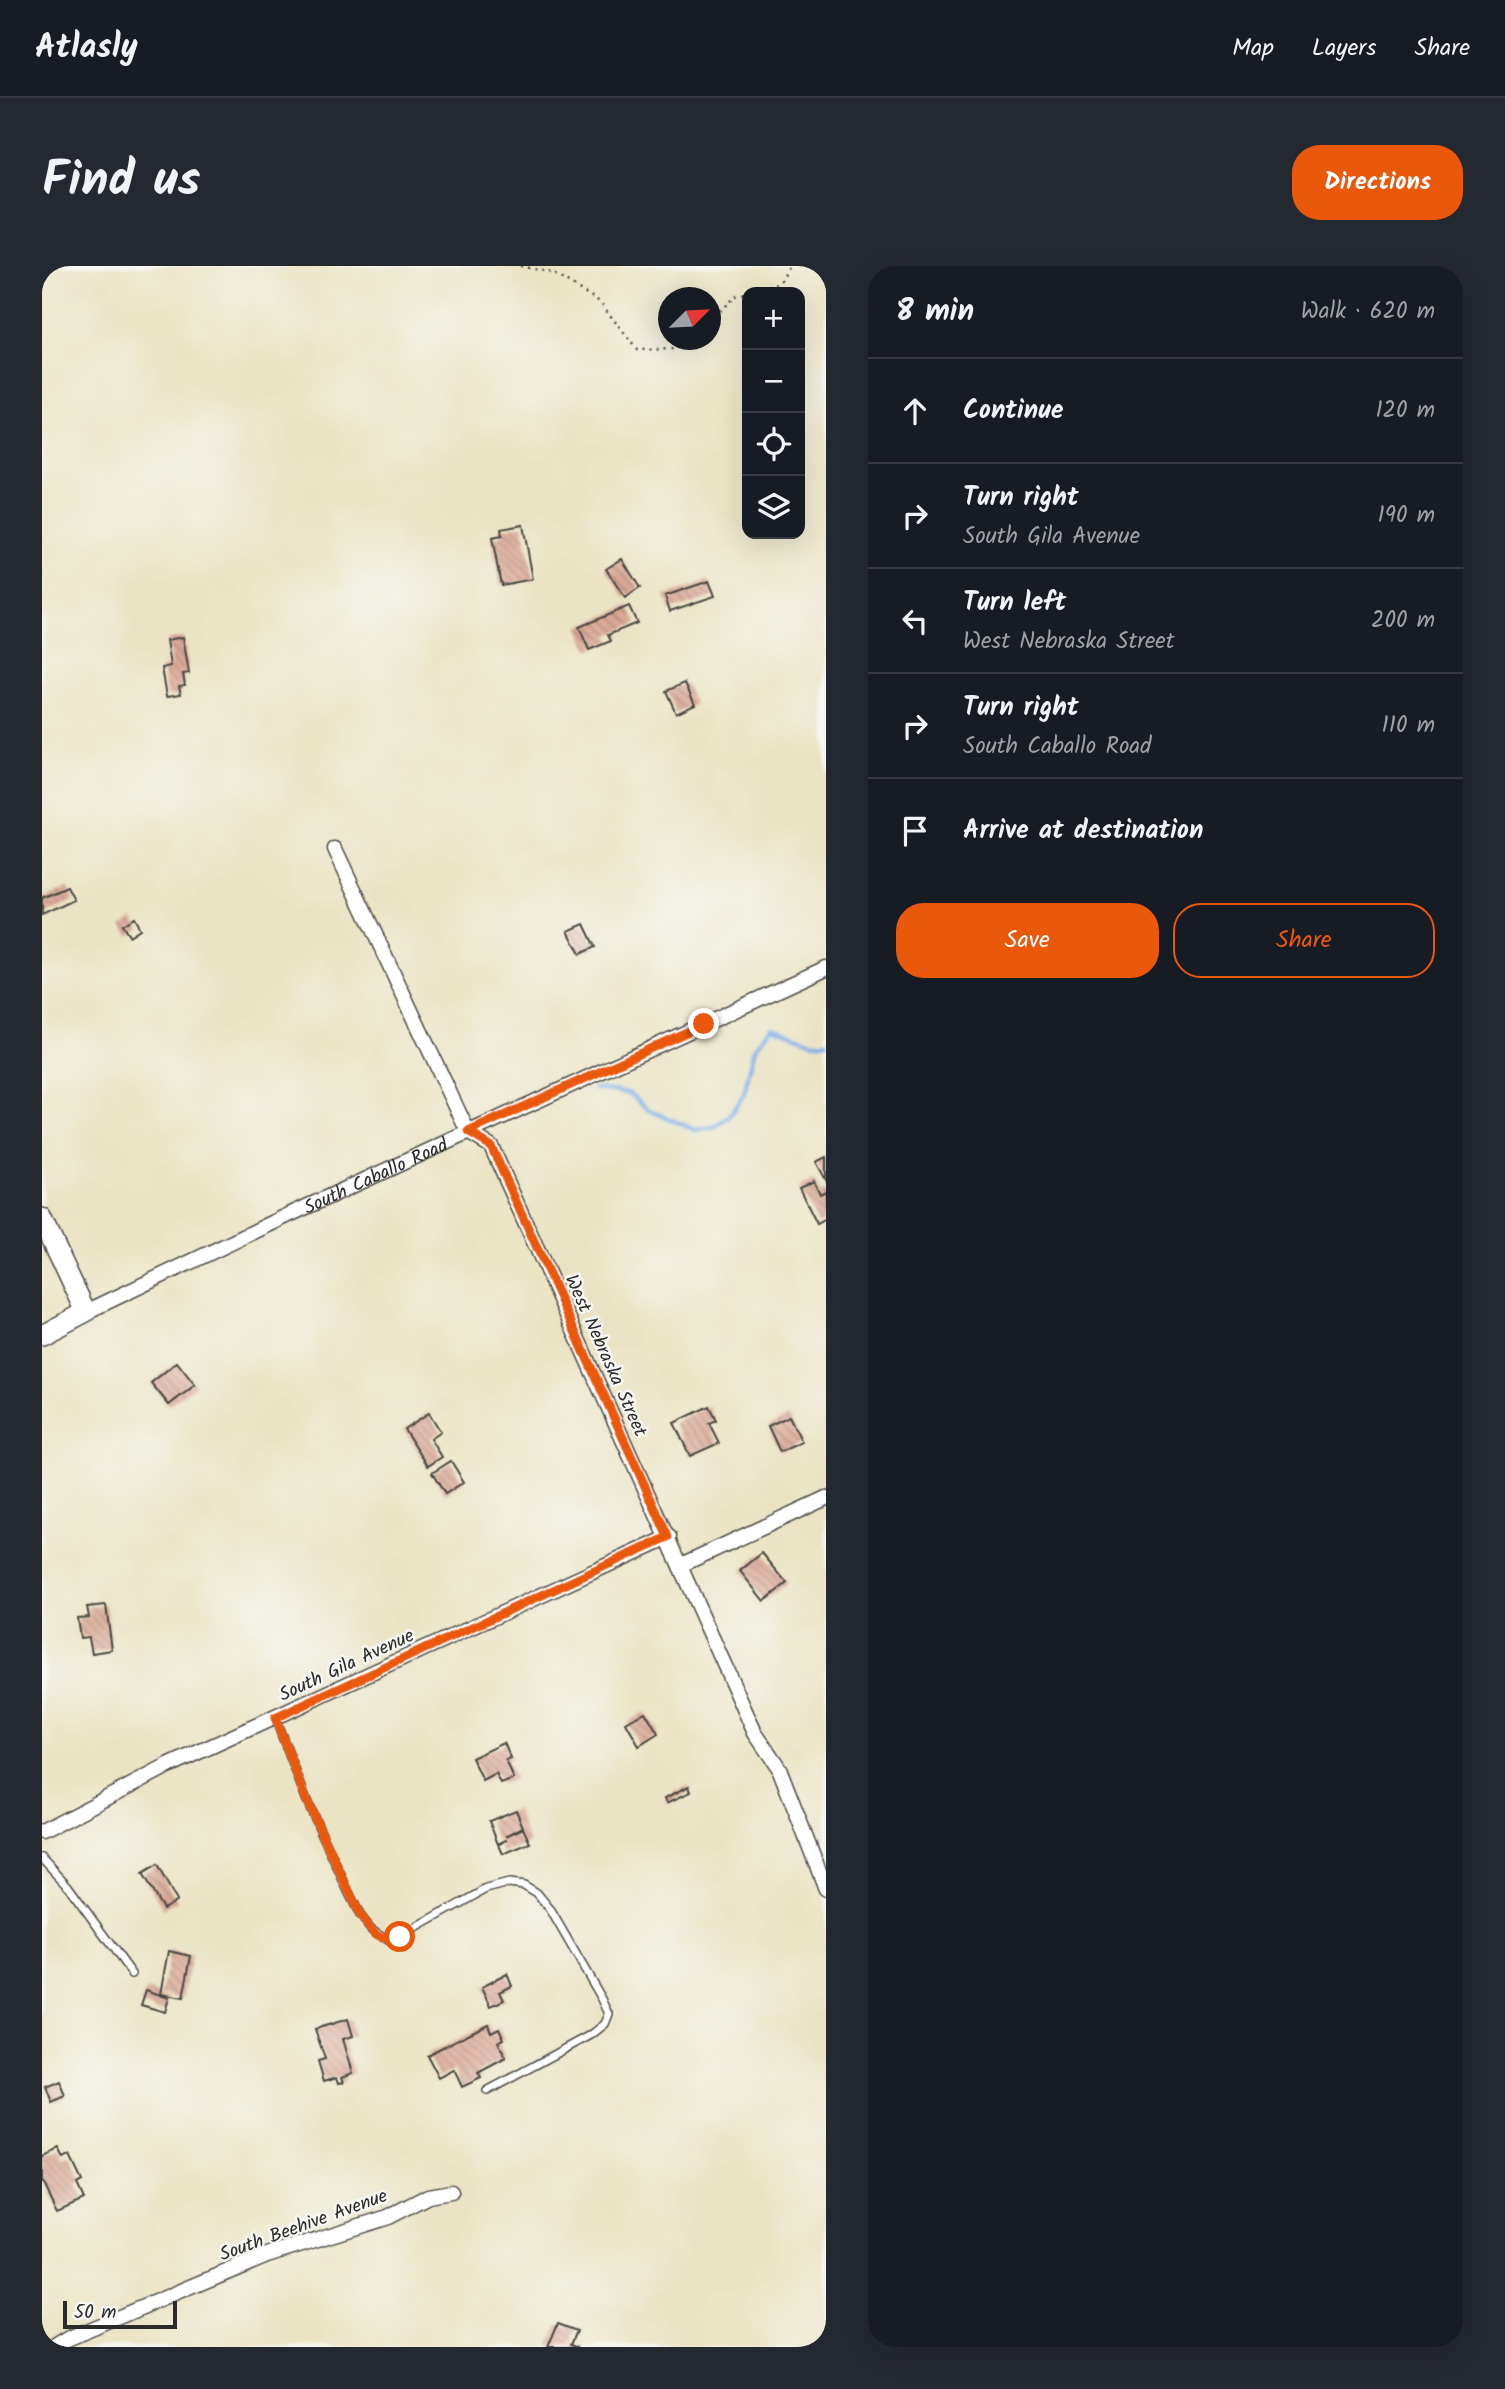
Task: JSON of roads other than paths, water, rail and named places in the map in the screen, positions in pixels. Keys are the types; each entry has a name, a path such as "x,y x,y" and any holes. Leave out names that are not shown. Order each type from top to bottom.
{"street":[{"name":"West Nebraska Street","path":"335,849 468,1132 491,1146 755,1733 779,1768 826,1889"},
{"name":"South Caballo Road","path":"42,1335 468,1132 826,968"},
{"path":"42,1218 86,1312"},
{"path":"681,1565 826,1498"},
{"name":"South Gila Avenue","path":"42,1832 168,1766 668,1537"},
{"name":"South Beehive Avenue","path":"54,2347 67,2339 267,2255 388,2217 428,2196 451,2192"}],"lane":[{"path":"275,1718 307,1801 347,1889 360,1915 371,1929 388,1940 400,1937 486,1889 509,1883 524,1885 537,1893 550,1909 602,1999 609,2014 605,2024 592,2035 487,2091"},
{"path":"42,1858 68,1886 132,1974"}],"waterway":[{"path":"595,1089 629,1093 649,1110 695,1130 714,1127 729,1116 744,1094 755,1048 772,1027 813,1042 826,1041"}]}
